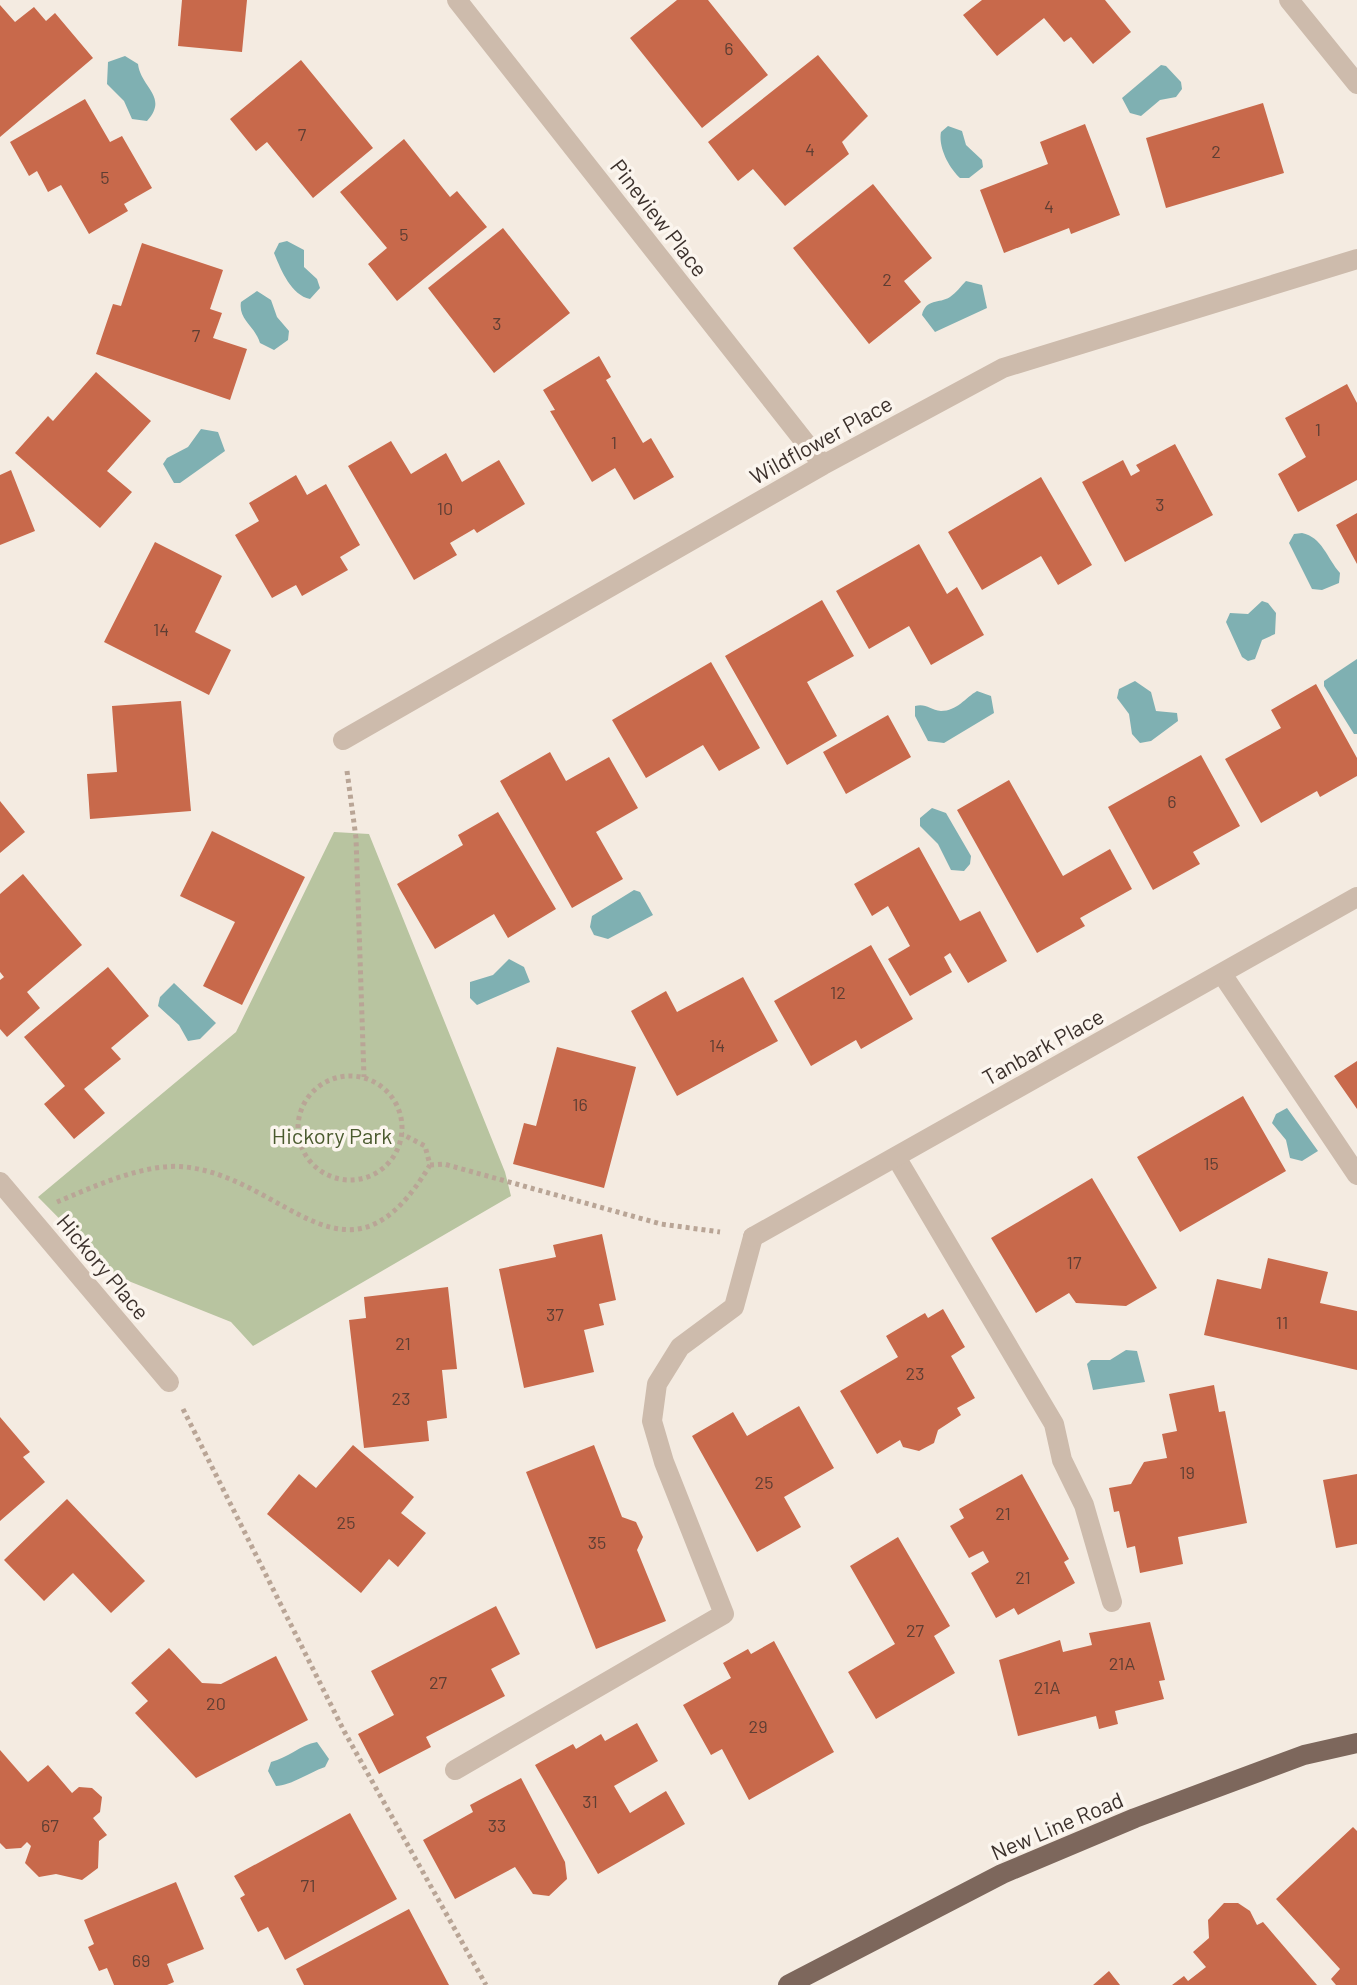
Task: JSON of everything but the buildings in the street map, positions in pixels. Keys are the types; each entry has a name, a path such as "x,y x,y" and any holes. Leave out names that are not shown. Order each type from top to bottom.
{"main road":[{"name":"New Line Road","path":"788,1985 1002,1874 1135,1818 1276,1765 1357,1743"}],"street":[{"name":"Pineview Place","path":"457,0 823,465"},
{"path":"1289,0 1357,82"},
{"name":"Wildflower Place","path":"343,740 823,465 1003,368 1357,259"},
{"name":"Tanbark Place","path":"753,1237 1357,897"},
{"path":"1222,974 1357,1175"},
{"path":"896,1157 1054,1424 1062,1460 1084,1505 1112,1602"},
{"name":"Hickory Place","path":"0,1182 169,1382"},
{"path":"455,1770 724,1614 664,1462 652,1421 657,1384 680,1347 734,1307 753,1237"}],"path":[{"path":"343,740 356,838 364,1077"},
{"path":"364,1077 392,1096 400,1111 402,1134 392,1160 363,1179 345,1181 328,1176 314,1166 303,1151 299,1117 305,1102 331,1079 364,1077"},
{"path":"27,1214 119,1177 181,1166 219,1172 313,1224 352,1231 384,1221 410,1198 430,1165 425,1146 402,1134"},
{"path":"430,1165 444,1164 661,1224 753,1237"},
{"path":"169,1382 344,1731 486,1985"}],"green space":[{"name":"Hickory Park","path":"334,832 369,834 505,1172 511,1196 253,1346 231,1322 116,1276 38,1197 236,1032"}],"water":[{"path":"125,56 138,64 155,99 153,113 147,121 132,119 124,101 107,84 108,62"},
{"path":"1161,65 1166,66 1181,82 1182,89 1176,97 1160,100 1141,116 1130,113 1122,98"},
{"path":"948,126 962,131 966,145 982,160 983,167 969,178 960,178 945,157 941,132"},
{"path":"287,241 304,250 304,267 317,279 320,288 310,299 292,287 274,253 279,243"},
{"path":"966,281 982,285 987,308 935,332 922,315 924,310 930,304 950,297"},
{"path":"257,291 271,300 277,317 289,331 288,340 274,350 260,343 242,314 241,302"},
{"path":"201,429 218,432 225,451 180,483 174,483 163,464 167,458 188,447"},
{"path":"1302,533 1315,539 1324,549 1340,573 1339,583 1322,590 1312,589 1289,543 1294,534"},
{"path":"1262,601 1276,613 1275,634 1262,640 1255,659 1248,661 1242,657 1226,622 1230,613 1248,614"},
{"path":"1357,659 1357,734 1354,734 1324,686 1324,681"},
{"path":"1135,681 1151,692 1156,711 1177,713 1178,721 1151,741 1140,743 1132,734 1129,714 1117,698 1119,689"},
{"path":"977,691 991,696 994,713 944,743 928,741 915,716 915,706 947,710"},
{"path":"932,808 946,813 971,856 970,864 964,871 951,870 938,844 920,826 920,818"},
{"path":"634,890 640,892 653,915 608,939 594,935 590,927 592,916"},
{"path":"509,959 524,967 530,982 477,1005 470,998 470,982 493,975"},
{"path":"174,983 216,1023 200,1039 188,1041 179,1025 158,1006 160,997"},
{"path":"1287,1108 1318,1151 1302,1161 1290,1158 1286,1140 1272,1123 1276,1114"},
{"path":"1126,1350 1137,1351 1145,1382 1093,1390 1087,1364 1091,1360 1110,1360"},
{"path":"317,1742 329,1759 325,1767 276,1786 268,1771 271,1762"}]}
